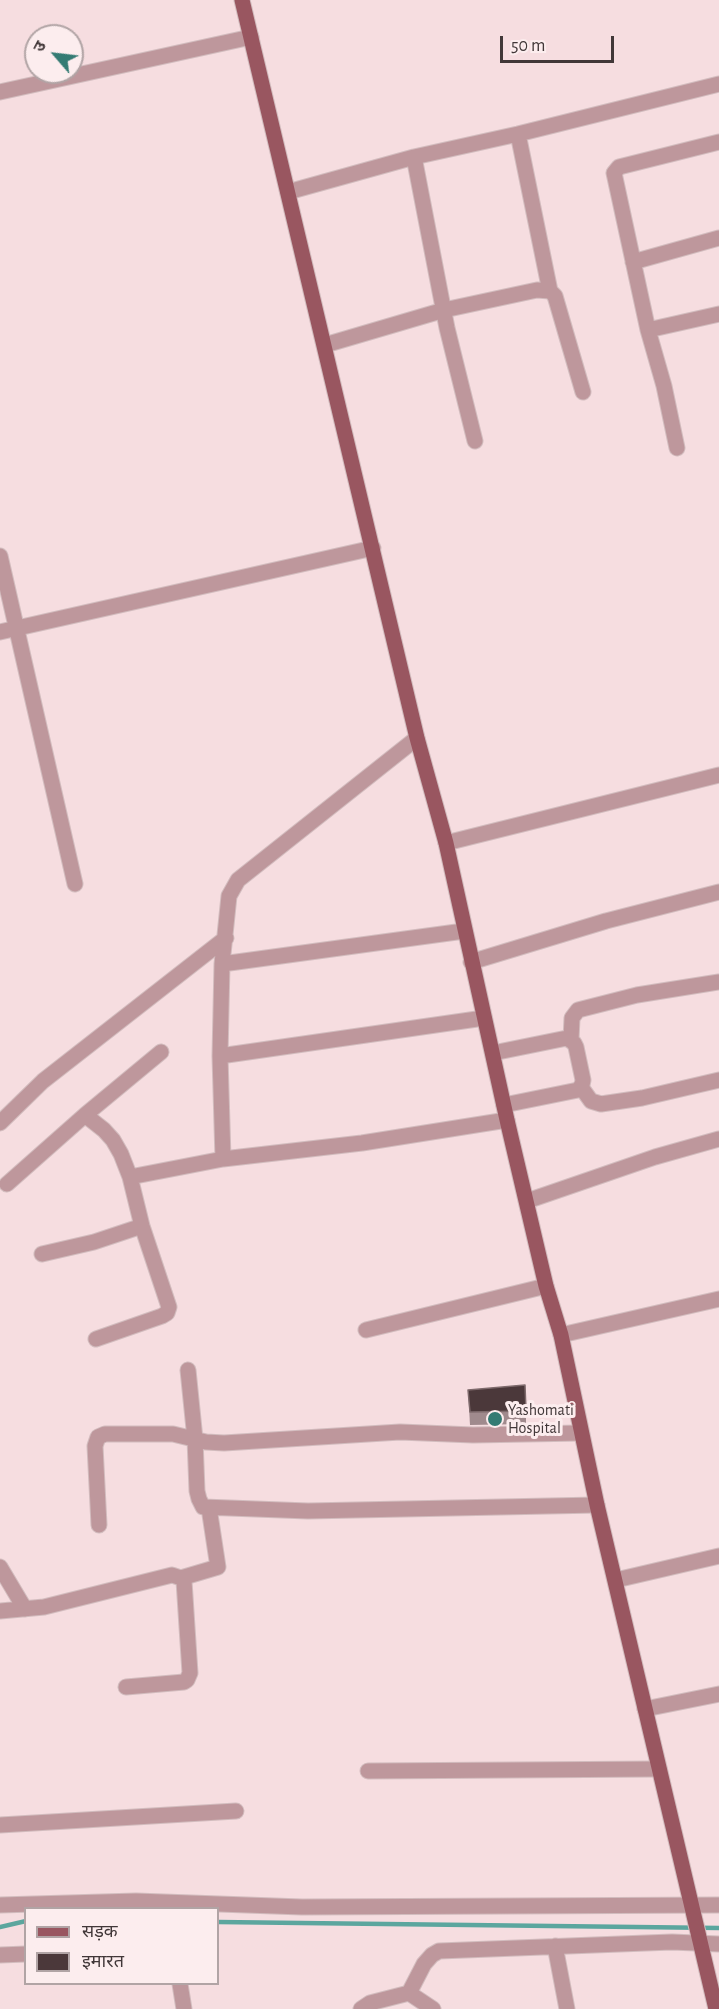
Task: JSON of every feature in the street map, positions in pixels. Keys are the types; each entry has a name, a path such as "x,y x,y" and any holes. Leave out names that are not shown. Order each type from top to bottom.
{"main road":[{"path":"242,0 417,738 446,843 505,1113 546,1286 561,1335 597,1505 716,2009"}],"street":[{"path":"0,92 251,37"},
{"path":"288,192 414,157 718,87"},
{"path":"518,134 550,291 555,297 583,392"},
{"path":"677,448 614,176 619,167 719,142"},
{"path":"414,157 444,310 475,441"},
{"path":"633,262 719,238"},
{"path":"325,345 444,310 537,290 550,291"},
{"path":"648,330 719,314"},
{"path":"0,632 373,548"},
{"path":"0,555 75,884"},
{"path":"224,1159 220,1056 222,964 229,896 238,880 417,738"},
{"path":"446,843 719,775"},
{"path":"471,962 606,921 719,892"},
{"path":"222,964 464,931"},
{"path":"0,1123 43,1081 225,938"},
{"path":"130,1177 224,1159 362,1143 505,1113 578,1090 583,1080 576,1047 571,1040 572,1018 575,1012 637,995 719,982"},
{"path":"220,1056 484,1018"},
{"path":"493,1053 561,1039 571,1040"},
{"path":"7,1184 161,1052"},
{"path":"581,1087 591,1101 601,1104 642,1098 719,1080"},
{"path":"85,1115 113,1140 130,1177 142,1226 169,1302 168,1311 162,1316 96,1339"},
{"path":"527,1201 655,1157 719,1139"},
{"path":"42,1254 94,1242 142,1226"},
{"path":"366,1329 546,1286"},
{"path":"561,1335 719,1299"},
{"path":"189,1370 197,1491 203,1507 308,1511 597,1505"},
{"path":"99,1525 94,1446 98,1437 105,1434 173,1434 224,1443 400,1432 473,1435 581,1433"},
{"path":"0,1611 44,1607 172,1575 181,1578 218,1568 209,1508"},
{"path":"616,1580 719,1556"},
{"path":"0,1567 26,1609"},
{"path":"126,1688 187,1680 190,1673 184,1581 181,1578"},
{"path":"645,1709 719,1694"},
{"path":"368,1771 659,1769"},
{"path":"0,1823 236,1811"},
{"path":"0,1905 136,1901 303,1907 719,1905"},
{"path":"409,1993 424,1964 439,1951 700,1941 719,1944"},
{"path":"555,1946 567,2009"},
{"path":"0,1955 24,1953"},
{"path":"180,1985 184,2009"},
{"path":"361,2009 370,2002 409,1993 433,2009"}],"building":[{"path":"525,1385 526,1411 470,1412 468,1390"}],"waterway":[{"path":"0,1927 24,1921"},
{"path":"219,1922 719,1928"}],"place":[{"name":"Yashomati Hospital","path":"495,1419"}]}
